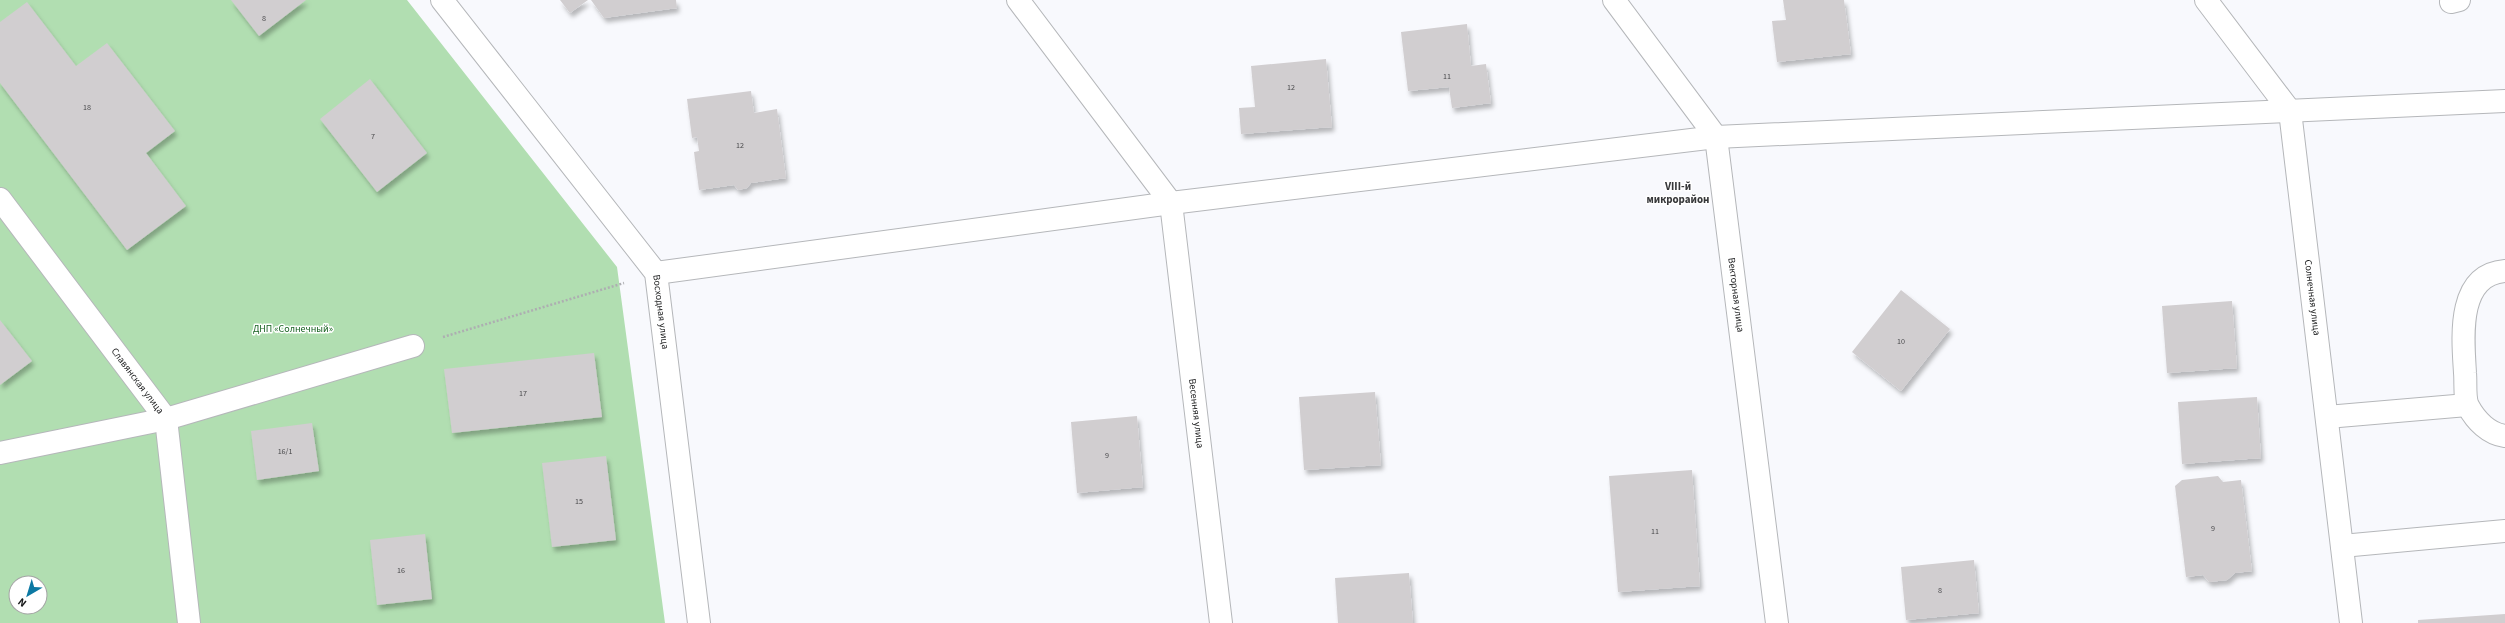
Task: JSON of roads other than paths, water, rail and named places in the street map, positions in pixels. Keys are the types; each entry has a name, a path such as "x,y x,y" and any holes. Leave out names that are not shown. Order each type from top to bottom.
{"street":[{"name":"Восходная улица","path":"442,0 656,273 699,623"},
{"path":"1018,0 1171,203"},
{"name":"Векторная улица","path":"1614,0 1716,137 1776,623"},
{"path":"2206,0 2290,111"},
{"path":"656,273 1171,203 1716,137 2505,101"},
{"name":"Солнечная улица","path":"2290,111 2351,623"},
{"name":"Славянская улица","path":"0,199 166,419 189,623"},
{"name":"Весенняя улица","path":"1171,203 1221,623"},
{"path":"2505,271 2484,278 2475,288 2467,304 2464,319 2468,405 2485,428 2505,436"},
{"path":"0,454 166,419 413,346"},
{"path":"2327,417 2468,405"},
{"path":"2342,546 2505,531"}],"district":[{"name":"VIII-й микрорайон","path":"1678,192"}],"park label":[{"name":"ДНП «Солнечный»","path":"293,329"}]}
